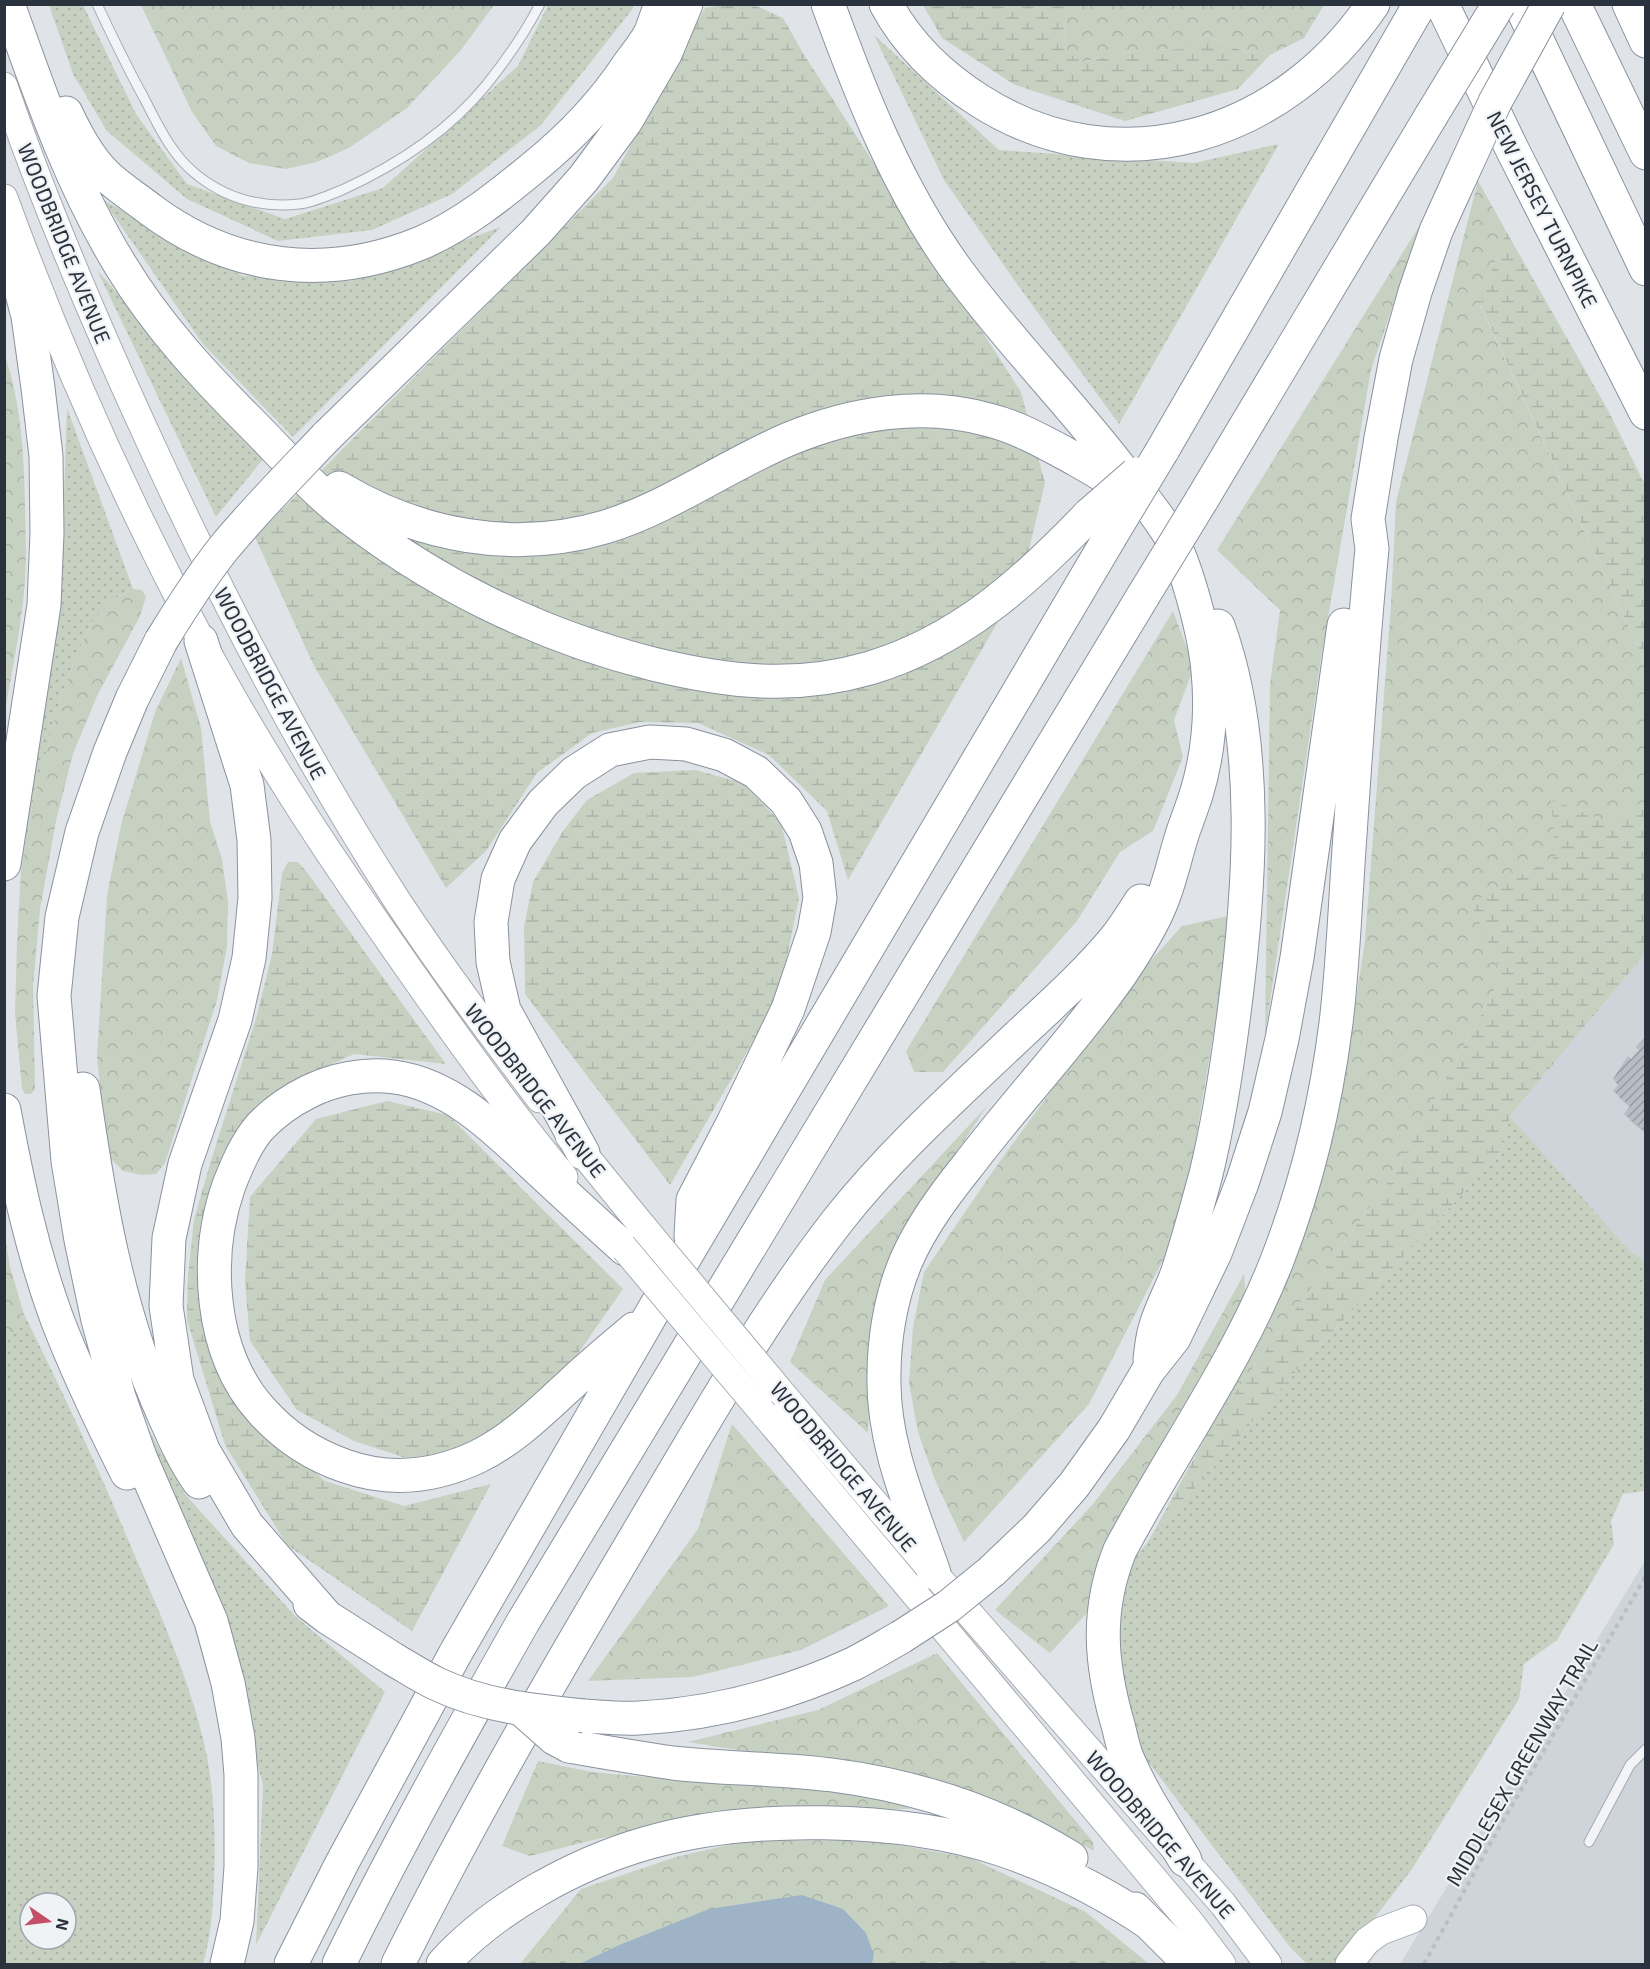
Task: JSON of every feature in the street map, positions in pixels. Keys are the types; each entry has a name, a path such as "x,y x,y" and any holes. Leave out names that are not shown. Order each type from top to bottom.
{"highway":[{"path":"10,4 79,140 107,176 192,238 226,252 258,261 292,266 332,265 375,259 423,242 476,213 568,138 609,94 649,35 661,4"},
{"path":"10,4 46,111 71,172 121,267 184,352 333,504 431,573 478,599 531,624 579,642 690,673 735,681 779,682 825,678 868,669 909,654 948,635 987,610 1055,551 1099,526"},
{"path":"227,1965 237,1921 240,1878 241,1775 238,1738 228,1683 211,1621 140,1457 119,1397 81,1240 68,1161 54,996 62,917 82,832 110,752 132,699 179,611 222,550 267,499 326,437 536,231 584,178 626,121 664,54 686,4"},
{"path":"828,4 884,146 916,206 953,265 999,326 1110,454 1169,536 1182,565 1203,642 1208,671 1209,710 1206,752 1197,793 1162,901 1135,951 1106,995 948,1191 922,1229 905,1264 894,1299 883,1377 887,1418 897,1467 934,1573"},
{"path":"886,4 895,21 924,57 958,87 995,110 1033,129 1072,140 1122,145 1168,142 1195,136 1249,117 1281,98 1312,73 1339,46 1373,4"},
{"path":"291,1965 361,1826 455,1654 690,1250 1099,526 1162,451 1420,4"},
{"name":"NEW JERSEY TURNPIKE","path":"1442,4 1513,151 1646,413"},
{"path":"339,1965 376,1889 443,1763 523,1622 1500,4"},
{"path":"1520,4 1646,269"},
{"path":"110,752 87,850 77,923 76,995 81,1069 104,1227 126,1315 151,1387 185,1462 233,1531 272,1574 327,1617 438,1685 484,1701 584,1716 636,1719 744,1703 797,1687 853,1664 949,1606 992,1571 1037,1528 1074,1485 1114,1429 1148,1371 1174,1338 1215,1253 1242,1183 1264,1112 1282,1039 1297,958 1356,544 1368,519 1396,359 1415,292 1436,231 1495,102 1549,4"},
{"path":"1574,4 1646,153"},
{"path":"1629,4 1646,41"},
{"path":"4,226 28,316 46,456 47,533 44,605 4,864"},
{"path":"261,433 365,504 408,521 451,534 491,539 530,540 558,537 606,526 645,512 788,439 844,420 872,414 915,410 951,412 989,420 1024,432 1118,484 1152,511"},
{"path":"1185,1860 1148,1800 1128,1759 1110,1699 1103,1654 1103,1613 1112,1569 1120,1550 1257,1311 1279,1257 1299,1198 1315,1135 1328,1078 1342,960 1372,549 1368,519"},
{"path":"1148,1371 1154,1330 1176,1276 1192,1226 1218,1117 1238,984 1246,862 1245,750 1238,696 1224,640 1206,592 1182,565"},
{"path":"201,641 247,784 254,840 255,898 249,958 235,1020 186,1164 169,1238 166,1306 177,1380 203,1450 247,1525 327,1617"},
{"path":"583,1154 504,1010 493,962 491,922 498,879 515,841 543,803 574,773 610,750 650,742 686,744 724,755 756,772 786,801 805,831 816,863 820,898 814,932 788,1009 693,1200 690,1250"},
{"path":"398,1965 431,1897 581,1629 757,1336 800,1272 840,1218 887,1164 936,1114 1073,984 1116,938 1184,830"},
{"path":"634,1239 493,1128 465,1107 432,1087 395,1077 357,1076 321,1085 287,1103 258,1129 237,1163 222,1204 214,1246 214,1290 223,1335 238,1375 261,1410 291,1438 326,1460 365,1473 403,1477 439,1471 477,1457 509,1439 652,1313"},
{"path":"4,1110 16,1175 33,1245 57,1319 89,1395 174,1573 196,1626 218,1684 241,1775"},
{"path":"520,1708 554,1738 569,1746 673,1763 830,1775 877,1782 921,1792 1005,1822 1082,1864 1116,1892 1190,1965"},
{"path":"443,1965 493,1918 539,1890 593,1862 647,1843 699,1832 756,1826 808,1823 862,1824 955,1837 998,1848 1075,1878 1112,1898 1149,1923"}],"main road":[{"name":"WOODBRIDGE AVENUE","path":"4,86 50,212 93,315 186,520 282,706 336,802 399,903 476,1015 583,1154 634,1239 764,1414 1190,1922 1222,1965"},
{"name":"WOODBRIDGE AVENUE","path":"4,198 56,332 100,434 201,641 285,783 381,930 452,1030 534,1141 634,1239 779,1390 934,1573 1223,1904 1268,1965"},
{"path":"1349,1965 1367,1941 1381,1931 1413,1919"}],"lane":[{"path":"97,4 159,126 176,154 196,175 220,191 244,200 272,205 302,204 335,193 377,174 413,152 453,120 486,85 516,46 540,4"},
{"path":"1589,1842 1630,1765 1646,1749"}],"path":[{"name":"MIDDLESEX GREENWAY TRAIL","path":"1424,1965 1500,1826 1646,1576"}],"shaded area":[{"path":"1645,954 1645,1261 1630,1251 1510,1116"},
{"path":"1645,1561 1645,1964 1400,1964"}],"green space":[{"path":"49,5 83,5 136,114 187,184 285,219 383,188 518,66 548,5 634,5 540,126 452,194 372,230 278,241 187,199 107,131 73,74"},
{"path":"141,5 494,5 461,50 407,108 349,148 317,162 286,169 249,163 216,146 192,112"},
{"path":"724,5 754,5 783,18 803,53 1021,392 1045,483 1021,582 848,880 827,811 769,755 698,723 640,722 592,733 537,773 486,851 446,888 314,666 255,537 613,178 705,8"},
{"path":"923,5 1074,5 1065,21 1066,52 1083,62 1130,51 1184,49 1207,36 1243,51 1270,55 1238,89 1125,121 1015,85 942,38"},
{"path":"1074,5 1324,5 1304,38 1270,55 1243,51 1207,36 1184,49 1130,51 1083,62 1066,53 1065,21"},
{"path":"874,35 999,150 1194,163 1279,144 1119,424 944,180"},
{"path":"1478,181 1506,231 1480,305 1645,662 1645,801 1556,856 1472,903 1502,976 1396,1171 1214,1422 1285,1284 1340,1106 1365,940 1391,604 1396,502"},
{"path":"103,200 243,276 351,281 501,227 293,437 203,344"},
{"path":"1420,225 1371,370 1321,658 1265,1035 1270,684 1280,610 1217,550"},
{"path":"1506,231 1609,412 1645,485 1645,662 1480,304"},
{"path":"97,270 263,459 216,517"},
{"path":"5,356 15,392 21,428 26,551 22,614 5,712"},
{"path":"67,408 133,589 114,599 92,622 78,651 61,697 33,801 21,871 62,555"},
{"path":"133,589 142,590 146,597 140,616 97,696 73,754 56,821 40,909 33,986 35,1089 31,1094 25,1094 22,1089 15,1013 21,871 33,801 61,697 78,651 92,622 114,599"},
{"path":"1173,611 1194,667 1174,720 1183,757 1153,831 1120,852 1077,921 943,1072 914,1072 906,1051"},
{"path":"181,658 201,728 210,822 222,859 228,902 227,946 217,1000 165,1163 156,1174 141,1175 123,1171 110,1158 105,1131 97,1057 107,895 121,825 155,712"},
{"path":"695,770 743,783 781,823 799,898 779,997 670,1185 525,994 524,927 533,882 563,831 587,800 634,773"},
{"path":"1551,800 1608,822 1645,801 1645,954 1510,1116 1502,1152 1307,1359 1148,1542 1214,1422 1396,1171 1502,976 1471,903 1556,856"},
{"path":"288,862 298,862 306,871 446,1064 354,1054 291,1083 216,1186 239,1406 325,1481 404,1506 491,1484 412,1631 287,1545 225,1445 187,1320 188,1275 194,1220 257,1015 272,954 282,873"},
{"path":"1233,915 1182,1223 1089,1404 964,1542 935,1480 918,1432 909,1383 913,1327 924,1272 1000,1161 1128,986 1182,926"},
{"path":"387,1101 448,1115 623,1289 556,1385 483,1443 424,1464 354,1441 297,1410 250,1341 245,1281 250,1197 316,1119"},
{"path":"987,1106 956,1153 872,1340 868,1433 790,1362 825,1280"},
{"path":"1510,1116 1630,1251 1645,1261 1645,1489 1623,1494 1611,1521 1614,1544 1557,1640 1524,1664 1519,1699 1412,1869 1342,1961 1333,1964 1307,1964 1290,1947 1142,1754 1118,1662 1117,1601 1134,1558 1307,1359 1502,1152"},
{"path":"5,1236 10,1267 24,1314 20,1328 9,1337 4,1337"},
{"path":"1244,1274 1247,1312 1120,1523 1086,1614 1050,1653 995,1610 1093,1504 1177,1395"},
{"path":"24,1314 80,1430 119,1519 170,1639 195,1708 209,1767 214,1824 215,1861 212,1912 203,1964 5,1964 4,1337 9,1337 20,1328"},
{"path":"732,1424 889,1606 801,1650 693,1677 588,1681 698,1529"},
{"path":"147,1427 184,1493 295,1616 385,1692 256,1945 263,1785 214,1608"},
{"path":"937,1653 1093,1842 1094,1851 1029,1815 932,1781 688,1742 818,1710"},
{"path":"538,1761 592,1772 699,1782 881,1792 910,1809 746,1808 593,1840 530,1856 502,1846"},
{"path":"871,1840 970,1858 1086,1912 1149,1964 949,1964 939,1962 937,1964 872,1964 874,1955 617,1946 579,1964 520,1964 581,1889 676,1857 745,1841"}],"water":[{"path":"802,1895 843,1909 866,1933 874,1955 872,1964 579,1964 709,1909"}],"building":[{"path":"1646,1036 1646,1132 1624,1114 1630,1106 1613,1091 1618,1085 1613,1079 1628,1056 1631,1059 1639,1050 1636,1047"}]}
